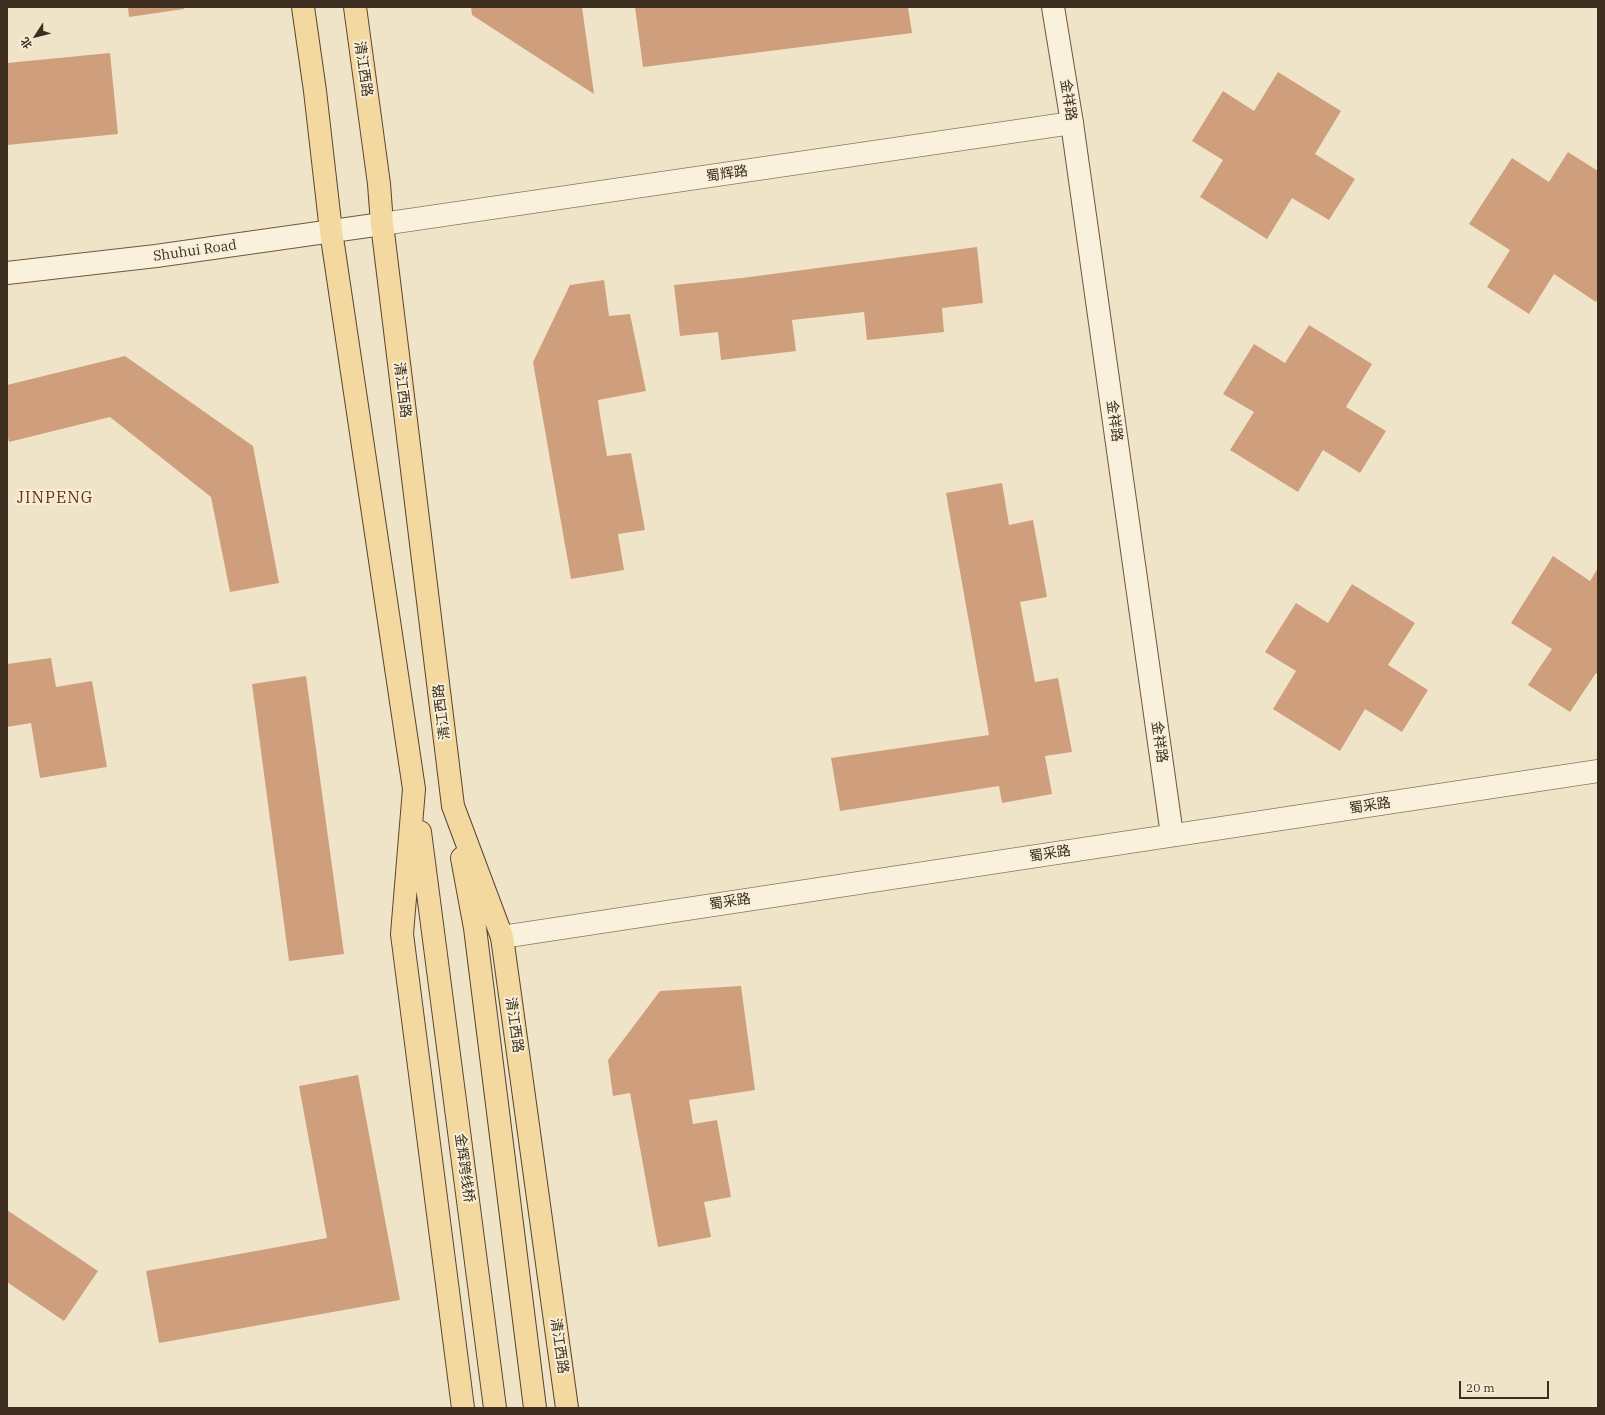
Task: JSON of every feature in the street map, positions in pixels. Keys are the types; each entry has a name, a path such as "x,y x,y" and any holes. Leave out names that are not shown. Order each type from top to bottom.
{"main road":[{"path":"303,7 316,92 331,231 414,789 402,934 463,1408"},
{"name":"清江西路","path":"355,7 379,184 382,224 453,806 502,937 567,1408"},
{"name":"金辉跨线桥","path":"414,789 495,1408"},
{"path":"453,806 475,928 535,1408"}],"street":[{"name":"金祥路","path":"1053,7 1072,123 1172,836"},
{"name":"蜀辉路","path":"382,224 1072,123"},
{"name":"Shuhui Road","path":"7,273 156,256 382,224"},
{"name":"蜀采路","path":"502,937 1598,771"}],"building":[{"path":"128,7 183,7 184,9 129,17"},
{"path":"471,7 582,7 594,94 472,15"},
{"path":"635,7 908,7 912,33 643,67"},
{"path":"110,53 118,134 7,145 7,63"},
{"path":"1278,72 1341,111 1315,154 1355,179 1329,220 1292,198 1267,239 1200,197 1223,160 1192,141 1223,91 1254,111"},
{"path":"1568,152 1598,171 1598,298 1596,302 1554,274 1529,314 1487,287 1510,250 1469,224 1512,158 1549,182"},
{"path":"977,247 983,303 942,308 944,332 867,340 864,312 792,320 796,351 721,360 718,332 680,336 674,285 742,278"},
{"path":"604,280 609,316 630,314 646,391 598,400 600,415 607,456 631,453 645,530 618,534 624,570 571,579 533,362 570,285"},
{"path":"1309,325 1372,364 1346,407 1386,431 1360,473 1323,450 1298,492 1230,450 1254,412 1223,394 1254,344 1285,363"},
{"path":"125,356 253,446 279,583 230,592 211,497 110,417 9,442 7,433 7,385"},
{"path":"1002,483 1009,525 1033,520 1047,597 1020,602 1035,682 1058,678 1072,752 1045,756 1052,794 1002,803 999,786 840,811 831,758 989,735 946,493"},
{"path":"1553,556 1590,581 1598,568 1598,674 1596,673 1570,712 1528,685 1552,649 1511,623"},
{"path":"1352,584 1415,623 1388,665 1428,690 1402,732 1365,709 1340,751 1273,709 1296,671 1265,652 1296,603 1328,623"},
{"path":"51,658 56,687 92,681 107,767 40,778 31,723 7,727 7,664"},
{"path":"306,676 344,954 289,961 252,684"},
{"path":"741,986 755,1090 689,1100 693,1124 717,1120 731,1197 704,1202 711,1237 658,1247 630,1093 613,1096 608,1060 660,991"},
{"path":"358,1075 400,1300 159,1343 146,1271 327,1238 299,1086"},
{"path":"7,1210 98,1271 64,1321 7,1282"}],"district":[{"name":"JINPENG","path":"55,498"}]}
